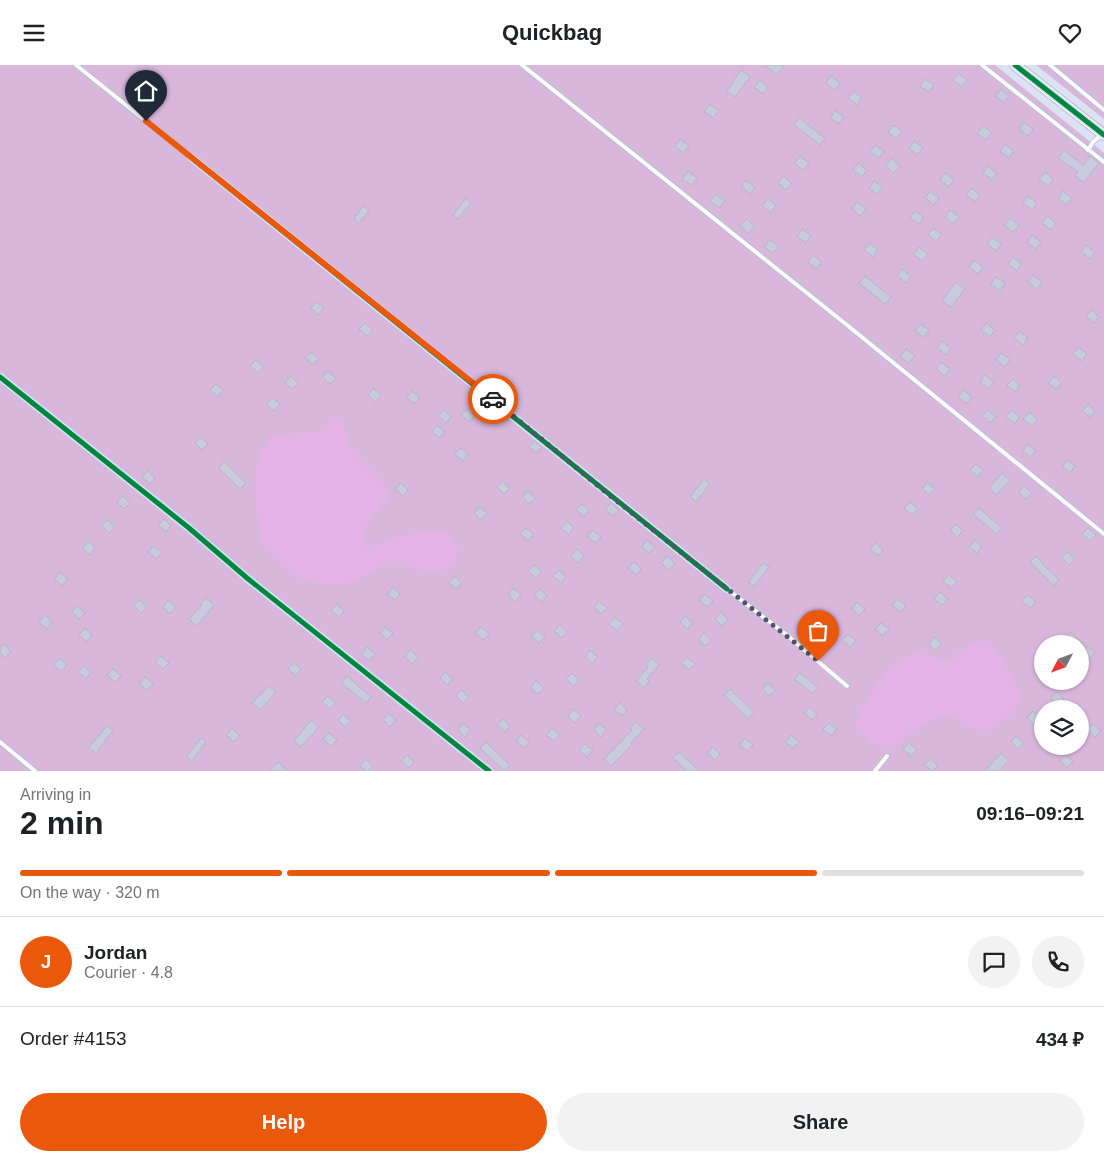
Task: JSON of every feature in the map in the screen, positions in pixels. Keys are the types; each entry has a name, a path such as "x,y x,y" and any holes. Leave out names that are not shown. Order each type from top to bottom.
{"street":[{"path":"1016,65 1104,134"},
{"path":"192,158 727,589"},
{"path":"0,377 189,528 247,578 489,771"}],"lane":[{"path":"76,65 192,158"},
{"path":"522,65 1104,534"},
{"path":"982,65 1104,162"},
{"path":"1050,65 1104,110"},
{"path":"1088,150 1093,142 1104,134"},
{"path":"727,589 788,636 847,686"},
{"path":"0,742 35,771"},
{"path":"875,771 887,756"}],"shaded area":[{"path":"0,65 995,65 1104,153 1104,771 0,771"},
{"path":"1036,65 1104,65 1104,119"},
{"path":"334,418 343,424 348,446 384,485 388,500 368,521 361,538 367,547 420,532 445,531 458,546 455,560 442,571 420,571 407,562 390,561 366,576 339,585 311,581 291,574 263,544 256,513 256,474 260,453 273,436 321,432"},
{"path":"986,639 1001,656 1021,697 1010,715 988,730 965,728 956,717 937,717 913,730 892,746 872,744 855,723 883,675 901,659 919,652 949,662 968,646"}],"building":[{"path":"764,65 784,65 777,75"},
{"path":"741,70 750,77 735,97 727,91"},
{"path":"958,73 967,80 962,87 953,80"},
{"path":"831,76 840,83 835,90 826,83"},
{"path":"925,79 934,85 929,92 920,86"},
{"path":"760,80 768,87 763,94 754,87"},
{"path":"1001,89 1009,96 1004,103 995,96"},
{"path":"854,91 862,98 857,105 848,98"},
{"path":"710,104 719,111 713,118 704,111"},
{"path":"835,111 844,117 839,124 830,118"},
{"path":"799,118 825,138 820,145 794,125"},
{"path":"1024,122 1033,129 1028,136 1019,129"},
{"path":"893,125 902,131 897,139 888,132"},
{"path":"983,126 992,133 986,140 977,134"},
{"path":"680,139 689,146 683,153 675,146"},
{"path":"914,141 923,148 917,155 909,148"},
{"path":"1005,144 1014,151 1009,158 1000,151"},
{"path":"875,145 884,151 879,158 870,152"},
{"path":"1064,150 1083,165 1090,156 1099,163 1084,183 1075,176 1078,172 1058,158"},
{"path":"800,156 809,163 803,170 794,163"},
{"path":"891,159 900,166 894,173 885,166"},
{"path":"858,163 867,170 862,177 853,170"},
{"path":"988,166 997,173 992,180 983,173"},
{"path":"688,171 697,178 691,185 682,179"},
{"path":"1045,172 1053,179 1048,186 1039,179"},
{"path":"945,173 954,180 949,187 940,180"},
{"path":"783,176 792,183 786,190 778,183"},
{"path":"746,180 755,187 750,194 741,187"},
{"path":"874,181 883,187 877,194 869,188"},
{"path":"971,188 980,195 975,202 966,195"},
{"path":"930,191 939,198 934,205 925,198"},
{"path":"1063,191 1072,198 1066,205 1058,198"},
{"path":"716,194 725,201 719,208 710,201"},
{"path":"1028,196 1037,203 1032,210 1023,203"},
{"path":"466,198 471,203 458,219 453,215"},
{"path":"768,199 776,205 771,213 762,206"},
{"path":"857,202 866,209 860,216 852,209"},
{"path":"363,206 369,211 359,223 354,219"},
{"path":"950,210 959,217 953,224 945,217"},
{"path":"915,211 924,217 919,224 910,218"},
{"path":"1047,216 1056,223 1051,230 1042,223"},
{"path":"1010,218 1019,225 1013,232 1004,225"},
{"path":"746,219 755,226 749,233 740,226"},
{"path":"933,228 942,234 936,241 928,235"},
{"path":"802,229 811,236 806,243 797,236"},
{"path":"1032,235 1041,242 1036,249 1027,242"},
{"path":"992,237 1001,244 996,251 987,244"},
{"path":"770,240 779,246 773,253 764,247"},
{"path":"870,243 878,250 873,257 864,250"},
{"path":"1086,245 1095,252 1090,259 1081,252"},
{"path":"919,247 928,254 922,261 913,254"},
{"path":"813,255 822,262 816,269 808,262"},
{"path":"1013,257 1022,264 1017,271 1008,264"},
{"path":"974,260 983,267 978,274 969,267"},
{"path":"902,269 911,276 906,283 897,276"},
{"path":"1033,275 1042,282 1037,289 1028,282"},
{"path":"865,276 891,297 885,304 859,283"},
{"path":"996,277 1005,283 1000,291 991,284"},
{"path":"956,282 965,289 951,307 942,301"},
{"path":"316,302 324,308 318,315 311,308"},
{"path":"1092,310 1099,317 1094,323 1086,316"},
{"path":"365,323 373,330 367,336 359,329"},
{"path":"986,323 995,330 990,337 981,330"},
{"path":"920,324 929,330 923,337 915,331"},
{"path":"1019,331 1028,338 1023,345 1014,338"},
{"path":"942,341 951,348 946,355 937,348"},
{"path":"1078,347 1087,354 1082,361 1073,354"},
{"path":"906,349 915,356 909,363 900,357"},
{"path":"311,352 319,358 313,365 305,358"},
{"path":"1001,353 1010,359 1005,367 996,360"},
{"path":"256,360 264,367 258,373 250,366"},
{"path":"941,362 950,369 945,376 936,369"},
{"path":"328,371 336,378 330,384 322,377"},
{"path":"985,375 994,382 988,389 980,382"},
{"path":"291,376 298,383 293,389 285,383"},
{"path":"1054,376 1062,383 1056,389 1048,383"},
{"path":"1013,379 1020,386 1015,392 1007,385"},
{"path":"216,384 223,390 218,397 210,390"},
{"path":"373,388 381,395 375,402 368,395"},
{"path":"963,390 972,397 967,404 958,397"},
{"path":"412,391 420,398 414,404 407,397"},
{"path":"272,398 280,404 274,411 266,404"},
{"path":"1088,404 1095,411 1090,417 1082,411"},
{"path":"467,409 474,416 469,422 461,415"},
{"path":"444,410 451,417 446,423 438,416"},
{"path":"988,410 996,417 990,423 982,416"},
{"path":"1011,410 1020,416 1015,424 1006,417"},
{"path":"495,411 502,418 496,425 489,418"},
{"path":"1029,412 1038,419 1032,426 1023,419"},
{"path":"437,425 445,432 439,438 432,432"},
{"path":"200,437 208,444 202,450 195,443"},
{"path":"534,441 542,447 536,453 529,447"},
{"path":"1028,444 1036,451 1030,457 1023,451"},
{"path":"461,448 468,454 463,461 455,454"},
{"path":"1068,460 1075,466 1070,473 1062,466"},
{"path":"224,461 246,483 240,489 219,468"},
{"path":"976,464 983,470 978,477 970,470"},
{"path":"148,471 155,478 150,484 142,477"},
{"path":"1002,473 1010,480 996,495 989,488"},
{"path":"704,479 710,484 696,502 690,497"},
{"path":"502,481 510,488 504,494 497,487"},
{"path":"927,482 935,489 929,495 922,489"},
{"path":"401,483 408,490 403,496 395,489"},
{"path":"1024,486 1032,493 1026,499 1019,493"},
{"path":"528,491 535,498 530,504 522,497"},
{"path":"123,496 130,503 124,509 117,502"},
{"path":"910,502 918,509 912,515 904,508"},
{"path":"611,503 619,510 613,516 605,510"},
{"path":"582,504 589,510 584,517 576,510"},
{"path":"480,507 487,513 481,520 474,513"},
{"path":"979,508 1002,528 996,534 973,514"},
{"path":"164,519 171,525 166,532 158,525"},
{"path":"107,520 115,527 109,533 101,526"},
{"path":"567,521 574,528 569,535 561,528"},
{"path":"956,524 963,531 957,537 950,530"},
{"path":"526,528 534,534 528,541 520,534"},
{"path":"1088,528 1096,535 1090,541 1082,534"},
{"path":"593,530 601,537 595,543 587,536"},
{"path":"647,540 655,547 649,553 642,547"},
{"path":"975,540 982,547 977,553 969,547"},
{"path":"88,541 95,548 90,555 82,548"},
{"path":"876,543 883,550 878,556 870,549"},
{"path":"154,546 162,552 156,559 148,552"},
{"path":"577,549 584,556 578,563 571,556"},
{"path":"1067,552 1075,559 1069,565 1061,558"},
{"path":"667,556 675,563 669,570 661,563"},
{"path":"1036,556 1059,579 1054,586 1030,562"},
{"path":"634,562 641,569 636,575 628,568"},
{"path":"763,563 769,567 754,586 748,582"},
{"path":"534,565 542,572 536,578 528,571"},
{"path":"559,570 566,577 561,583 553,576"},
{"path":"60,572 68,579 62,586 55,579"},
{"path":"949,575 957,582 951,588 943,581"},
{"path":"454,576 462,583 456,589 449,583"},
{"path":"393,587 400,594 395,600 387,594"},
{"path":"513,588 521,595 515,602 508,595"},
{"path":"540,589 547,596 542,602 534,595"},
{"path":"940,592 948,599 942,605 934,599"},
{"path":"705,594 713,601 707,607 699,600"},
{"path":"1028,595 1036,602 1030,608 1022,601"},
{"path":"206,598 214,605 197,626 189,619"},
{"path":"898,599 906,606 900,612 892,605"},
{"path":"139,600 147,607 141,613 133,606"},
{"path":"168,600 176,607 170,614 163,607"},
{"path":"599,601 607,608 601,614 594,607"},
{"path":"857,602 865,609 859,616 852,609"},
{"path":"337,604 344,611 339,617 331,610"},
{"path":"77,606 85,613 79,619 72,612"},
{"path":"821,609 829,616 823,623 816,616"},
{"path":"721,612 728,619 722,626 715,619"},
{"path":"45,615 52,622 47,629 39,622"},
{"path":"685,616 693,623 687,629 680,622"},
{"path":"615,617 623,624 617,631 609,624"},
{"path":"881,623 889,629 883,636 875,629"},
{"path":"560,625 567,632 562,638 554,631"},
{"path":"385,627 393,633 387,640 380,633"},
{"path":"481,627 489,634 483,640 475,633"},
{"path":"85,628 92,635 87,642 79,635"},
{"path":"537,630 545,637 539,643 531,636"},
{"path":"704,633 711,640 706,646 698,640"},
{"path":"848,634 856,641 850,647 842,640"},
{"path":"934,637 942,644 936,651 929,644"},
{"path":"3,644 11,651 5,658 0,653 0,648"},
{"path":"367,647 375,654 369,661 361,654"},
{"path":"1089,647 1095,653 1089,659"},
{"path":"410,650 418,657 412,664 405,657"},
{"path":"590,650 598,657 592,663 585,657"},
{"path":"161,656 169,663 163,669 155,662"},
{"path":"687,657 695,664 689,670 681,663"},
{"path":"59,658 67,665 61,671 54,665"},
{"path":"652,658 659,665 647,679 649,681 644,688 636,681 648,667 646,665"},
{"path":"294,663 301,669 296,676 288,669"},
{"path":"84,666 91,672 86,679 78,672"},
{"path":"113,669 121,676 115,682 107,675"},
{"path":"445,672 453,679 447,685 440,678"},
{"path":"572,673 579,680 574,686 566,679"},
{"path":"800,673 818,687 812,693 794,679"},
{"path":"347,676 371,697 366,703 341,683"},
{"path":"145,677 153,684 147,690 139,684"},
{"path":"536,681 544,688 538,694 530,688"},
{"path":"768,683 775,690 770,696 762,689"},
{"path":"269,686 276,692 260,710 252,703"},
{"path":"730,689 754,712 749,719 724,695"},
{"path":"461,690 469,697 463,703 456,696"},
{"path":"1056,692 1064,699 1052,700"},
{"path":"328,696 336,703 330,709 322,702"},
{"path":"620,703 627,710 622,716 614,710"},
{"path":"810,707 817,714 812,720 804,713"},
{"path":"573,709 581,716 575,723 568,716"},
{"path":"1033,711 1034,724 1027,718"},
{"path":"388,713 396,720 390,727 383,720"},
{"path":"343,714 351,721 345,727 338,720"},
{"path":"503,719 510,726 505,732 497,725"},
{"path":"311,720 319,727 301,747 294,741"},
{"path":"636,722 644,729 631,743 632,745 611,766 604,759 632,730 630,728"},
{"path":"463,723 471,730 465,737 458,730"},
{"path":"599,723 607,730 601,737 594,730"},
{"path":"829,723 837,729 831,736 823,729"},
{"path":"1093,724 1101,731 1095,737 1089,732 1089,728"},
{"path":"107,726 113,730 96,754 89,747"},
{"path":"552,728 560,735 554,741 546,735"},
{"path":"232,729 240,735 234,742 226,735"},
{"path":"329,733 337,740 331,746 323,739"},
{"path":"521,735 529,742 524,748 516,741"},
{"path":"791,735 799,742 793,748 785,742"},
{"path":"1016,736 1024,743 1018,749 1011,742"},
{"path":"201,738 206,742 192,761 186,757"},
{"path":"745,738 753,745 747,751 739,745"},
{"path":"486,742 510,765 504,771 480,748"},
{"path":"909,743 917,750 911,756 903,749"},
{"path":"585,744 593,750 587,757 579,750"},
{"path":"713,747 720,754 715,760 707,753"},
{"path":"679,752 700,771 687,771 673,758"},
{"path":"1001,753 1009,760 999,771 985,771"},
{"path":"407,755 414,762 409,768 401,761"},
{"path":"1065,755 1073,761 1067,768 1060,761"},
{"path":"366,759 373,766 369,771 360,766"},
{"path":"930,759 938,766 933,771 924,765"},
{"path":"278,762 288,771 270,771"}],"cycle path":[{"path":"1015,65 1104,135"},
{"path":"192,158 727,589"},
{"path":"0,377 189,528 247,578 489,771"}],"way so far":[{"path":"493,399 608,494 818,661"}],"route":[{"path":"146,121 493,399"}]}
